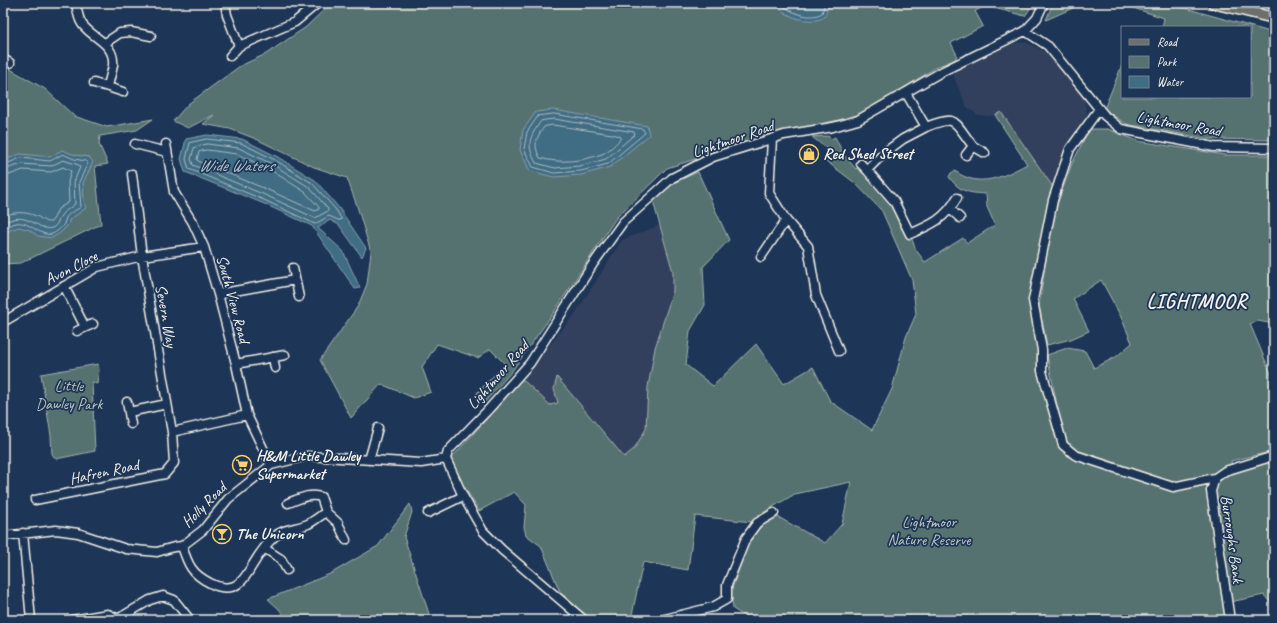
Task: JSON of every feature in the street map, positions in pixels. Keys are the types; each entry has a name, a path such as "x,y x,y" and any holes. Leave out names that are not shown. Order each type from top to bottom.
{"main road":[{"path":"1212,3 1274,18"}],"street":[{"path":"76,3 77,14 82,24 105,43 112,54 113,65 108,87"},
{"path":"225,3 227,15 240,46"},
{"path":"230,56 240,46 295,22 318,3"},
{"name":"Lightmoor Road","path":"446,459 448,451 487,411 530,363 593,264 623,222 672,178 713,157 784,135 858,120 944,71 1025,31 1037,18 1044,3"},
{"name":"Lightmoor Road","path":"1025,31 1048,46 1104,116 1121,129 1214,147 1274,148"},
{"path":"105,43 120,33 131,32 146,37"},
{"path":"94,83 123,92"},
{"path":"906,93 926,127"},
{"path":"1099,109 1070,149 1053,200 1033,300 1042,350 1042,371 1063,444 1075,455 1173,486 1215,478"},
{"path":"867,170 884,153 903,139 926,127 942,121 952,121 972,146 985,153"},
{"path":"772,139 769,193 786,220 808,246 816,295 839,352"},
{"name":"South View Road","path":"135,144 166,148 174,192 193,223 204,247 218,294 248,415 271,465"},
{"path":"966,155 972,146"},
{"path":"861,164 894,201 910,234 933,223 950,209 956,198"},
{"name":"Severn Way","path":"132,174 142,256 172,432 174,463"},
{"path":"950,209 960,218"},
{"path":"761,257 786,220"},
{"name":"Avon Close","path":"3,322 97,267 142,256 204,247"},
{"path":"293,268 299,297"},
{"path":"218,294 295,280"},
{"path":"64,286 89,326 77,331"},
{"path":"236,364 285,355"},
{"path":"273,357 275,368"},
{"path":"127,402 131,424"},
{"path":"129,412 167,404"},
{"path":"172,432 248,415"},
{"path":"369,460 378,428"},
{"name":"Holly Road","path":"3,536 56,530 78,533 126,549 157,552 182,546 203,530 228,499 271,465 307,456 421,462 446,459"},
{"name":"Burroughs Bank","path":"1230,620 1211,491 1215,478 1224,471 1274,456"},
{"path":"446,459 483,531 502,550 584,620"},
{"name":"Hafren Road","path":"35,500 165,474 174,463"},
{"path":"288,503 308,496 315,495 321,497 326,512 338,523 346,540"},
{"path":"428,514 464,496"},
{"path":"182,546 193,572 203,580 216,586 232,587 239,584 264,548 275,536 282,531 308,524 326,512"},
{"path":"661,620 713,607 727,599 727,585 746,538 757,523 774,513"},
{"path":"23,533 31,620"},
{"path":"264,548 281,559 286,570"},
{"path":"72,620 108,614 119,619 150,600 163,596 174,600 190,620"}],"shaded area":[{"path":"1025,42 1044,51 1084,99 1087,113 1067,148 1055,190 1001,113 989,116 978,115 967,107 953,73 1009,44"},
{"path":"660,225 673,272 673,291 655,348 648,387 646,429 634,449 624,457 558,377 554,389 559,403 550,406 522,379 575,314 622,240"}],"green space":[{"path":"331,3 1034,3 1025,16 988,5 975,11 983,26 951,43 957,55 955,60 938,66 879,104 853,117 782,132 667,168 616,218 552,315 512,371 484,403 476,394 505,364 490,349 478,358 437,344 422,367 431,392 414,398 381,384 351,418 320,360 358,306 367,284 371,252 347,178 314,167 256,139 230,129 203,124 214,115 188,128 173,121 188,104 240,66 266,54 306,27"},
{"path":"1053,3 1084,3 1046,20"},
{"path":"1118,3 1167,3 1249,26 1162,26 1164,18"},
{"path":"1251,27 1274,33 1274,140 1208,139 1126,124 1104,109 1121,67 1121,98 1251,98"},
{"path":"3,65 45,89 74,116 107,127 153,119 137,130 100,136 99,144 108,164 95,166 101,224 21,263 3,264"},
{"name":"Lightmoor Nature Reserve","path":"1001,112 1055,190 1031,287 1031,312 1038,353 1037,358 1039,373 1057,443 1076,460 1145,481 1151,481 1140,471 1071,448 1063,435 1047,355 1067,348 1085,351 1094,368 1116,357 1132,343 1120,315 1101,280 1073,299 1089,331 1071,339 1047,345 1039,306 1048,245 1058,202 1071,166 1089,129 1108,129 1138,141 1225,155 1274,155 1274,324 1258,321 1250,324 1274,381 1274,451 1231,461 1233,472 1274,460 1274,612 1272,605 1264,595 1230,602 1228,587 1221,593 1226,620 770,620 744,616 733,609 731,591 748,544 758,528 778,517 825,543 842,524 851,482 795,494 766,511 752,522 695,516 688,570 643,562 631,620 594,620 589,618 560,592 541,546 526,535 524,527 526,505 514,492 479,511 448,460 457,452 522,379 550,405 558,403 554,389 557,377 624,457 634,449 646,429 648,387 655,348 673,291 673,272 653,201 675,182 698,172 729,240 703,267 705,305 690,331 686,365 713,386 756,344 784,384 813,367 830,401 872,430 892,389 906,337 916,314 912,280 882,211 855,183 826,161 831,152 812,137 828,136 831,139 835,137 844,155 856,169 859,166 894,207 908,238 911,237 916,250 925,262 963,238 967,243 995,225 987,207 986,194 969,192 961,189 949,177 951,173 955,171 973,179 991,179 1000,177 1027,164 995,115"},
{"name":"Little Dawley Park","path":"98,364 99,370 97,384 92,382 95,451 56,459 52,454 51,436 41,374"},
{"path":"410,504 412,512 404,537 431,620 287,620 279,609 268,599 330,574 378,546"}],"water":[{"path":"775,3 829,3 825,16 818,20 805,20 793,17 783,11"},
{"path":"553,110 647,126 649,135 610,167 581,175 554,177 530,171 520,150 523,130 536,112"},
{"name":"Wide Waters","path":"207,135 242,139 276,156 315,180 339,208 366,248 362,257 339,225 330,220 318,228 343,251 360,288 355,289 312,226 262,203 185,172 181,159 186,139"},
{"path":"62,150 75,155 89,157 93,162 83,183 86,208 69,220 69,224 60,233 52,238 38,236 30,230 19,227 10,230 3,236 3,161 20,154 50,157"}],"place":[{"name":"Red Shed Street","path":"809,154"},
{"name":"H&M Little Dawley Supermarket","path":"242,465"},
{"name":"The Unicorn","path":"222,534"}],"district":[{"name":"LIGHTMOOR","path":"1197,301"}]}
